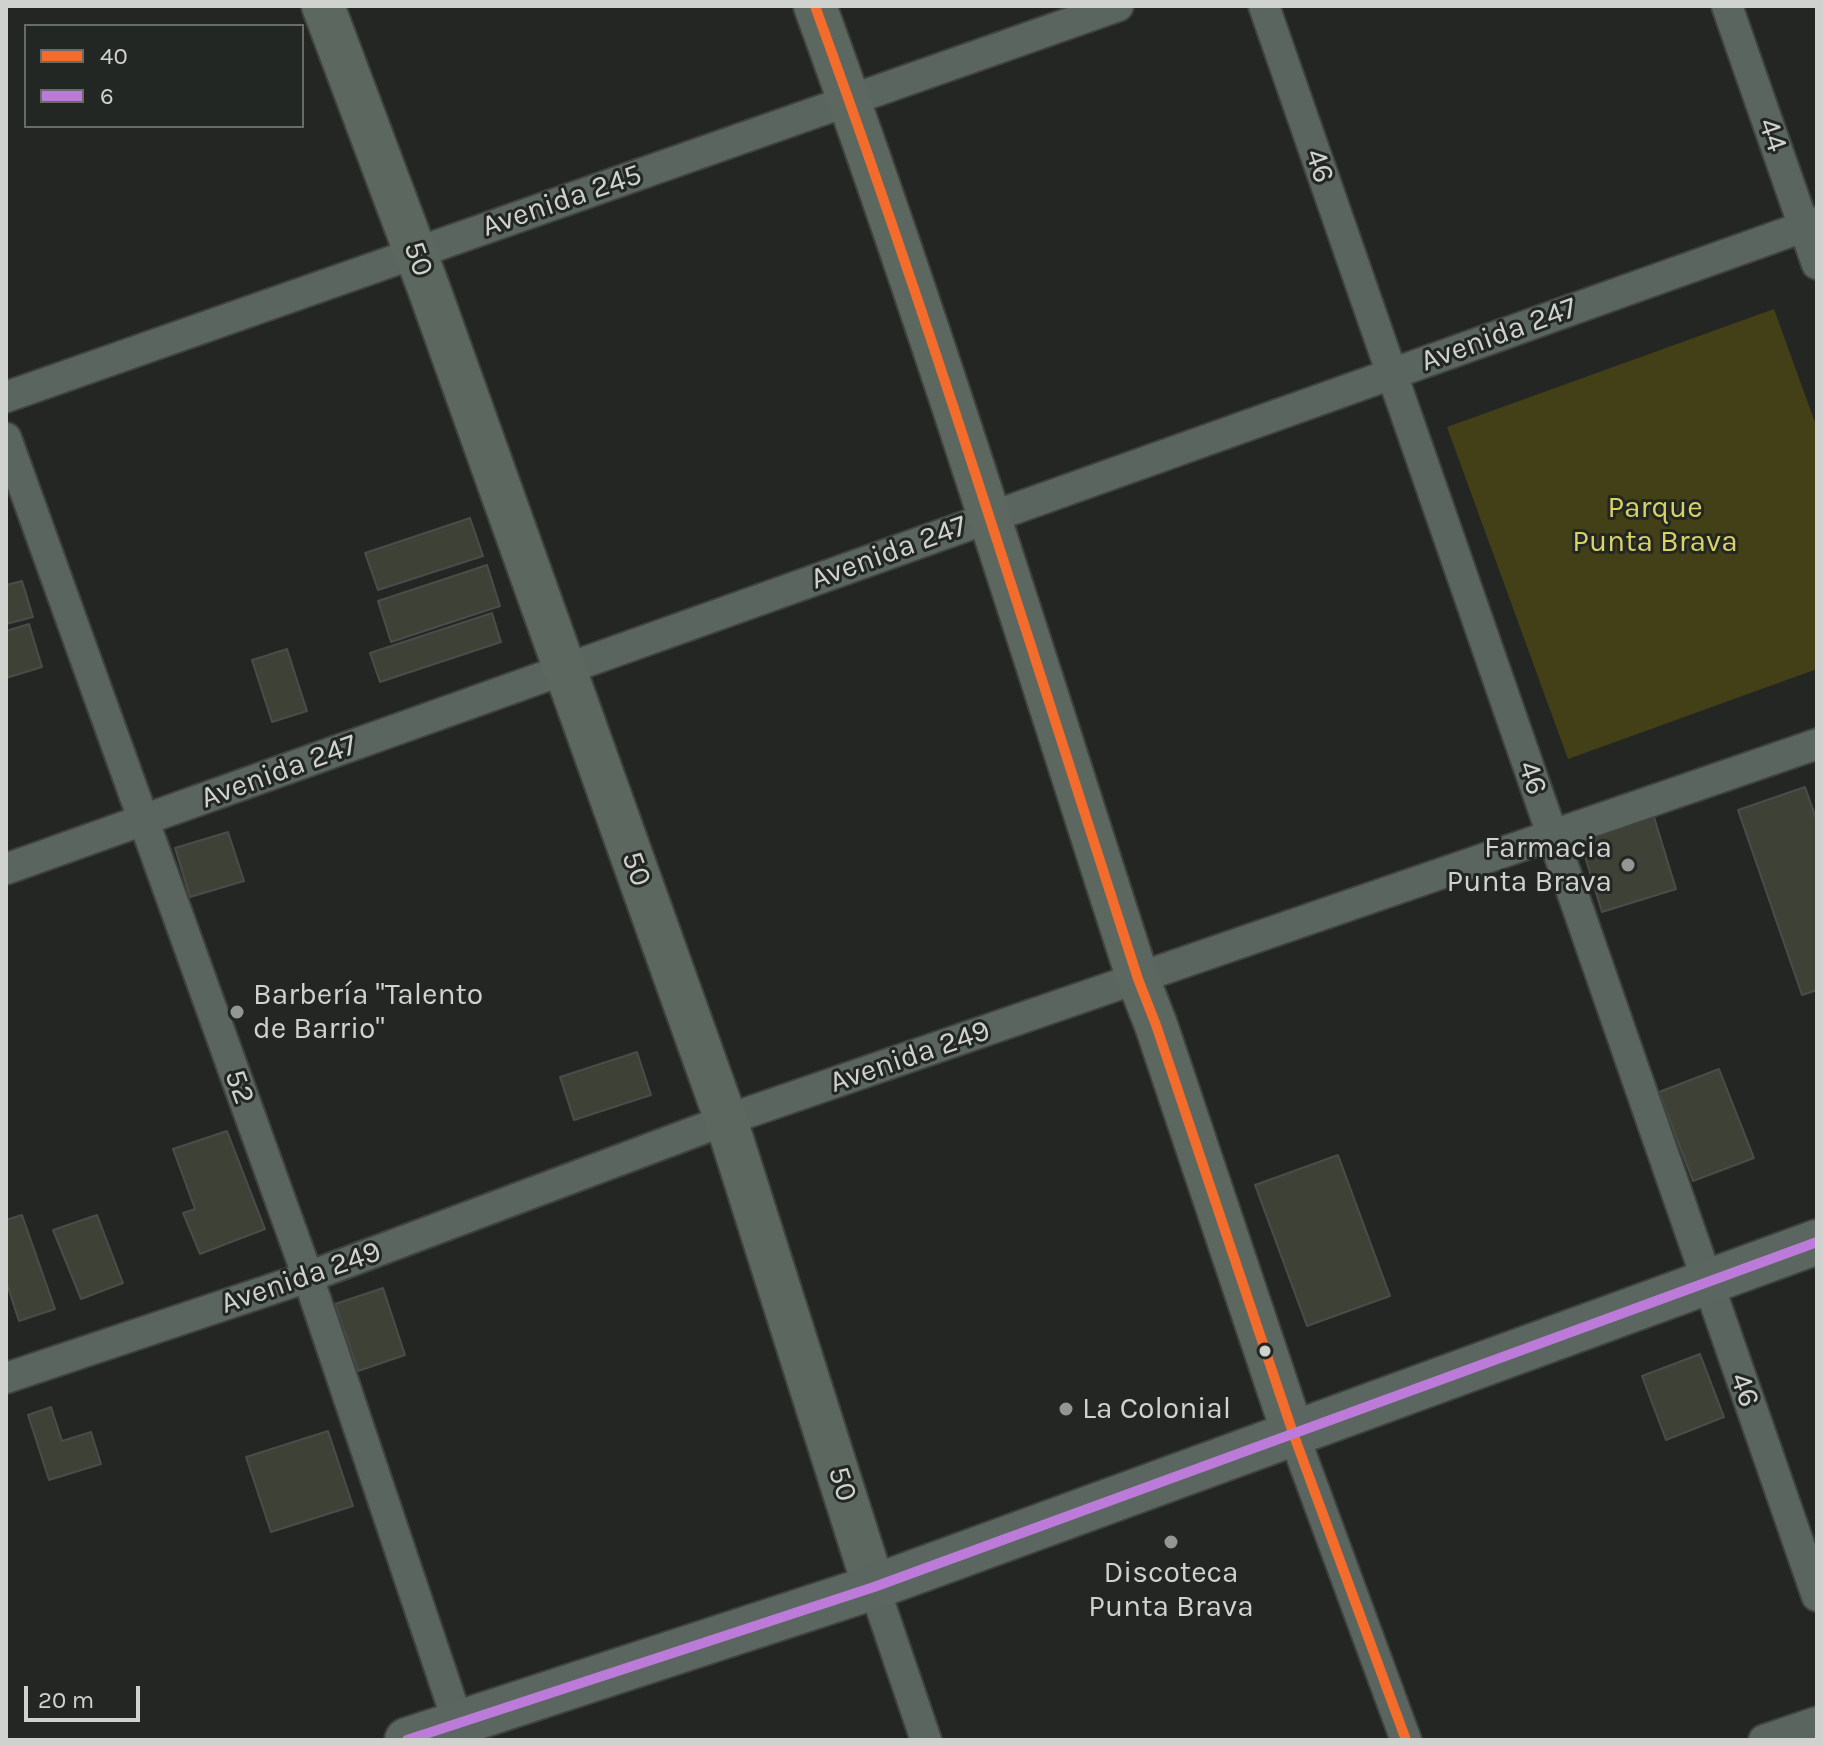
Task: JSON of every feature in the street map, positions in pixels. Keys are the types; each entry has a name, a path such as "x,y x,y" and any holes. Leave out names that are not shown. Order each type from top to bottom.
{"main road":[{"path":"407,1740 462,1731 874,1587 1817,1242"}],"street":[{"name":"50","path":"323,6 415,252 726,1120 874,1587 926,1740"},
{"path":"815,6 989,517 1138,979 1293,1433 1406,1740"},
{"name":"Avenida 245","path":"6,397 1118,6"},
{"name":"46","path":"1264,6 1817,1596"},
{"name":"44","path":"1727,6 1811,224 1817,264"},
{"name":"Avenida 247","path":"6,869 1811,224"},
{"name":"52","path":"6,438 308,1277 462,1731"},
{"name":"Avenida 249","path":"6,1378 308,1277 726,1120 1817,744"},
{"path":"1764,1740 1817,1722"}],"green space":[{"name":"Parque Punta Brava","path":"1774,309 1817,428 1817,669 1568,759 1447,427"}],"building":[{"path":"470,518 483,556 378,590 365,553"},
{"path":"487,565 500,606 391,642 378,601"},
{"path":"22,581 33,617 6,624 6,585"},
{"path":"492,613 501,642 380,682 370,653"},
{"path":"29,624 42,667 6,678 6,631"},
{"path":"287,649 307,711 272,722 252,660"},
{"path":"1805,787 1817,821 1817,990 1802,995 1738,810"},
{"name":"Farmacia Punta Brava","path":"1654,817 1676,889 1602,912 1580,840"},
{"path":"228,832 244,881 190,897 175,848"},
{"path":"637,1052 651,1095 574,1120 560,1077"},
{"path":"1719,1069 1754,1158 1693,1181 1659,1092"},
{"path":"227,1131 265,1229 200,1254 183,1213 195,1209 173,1149"},
{"path":"1338,1155 1390,1296 1307,1326 1255,1185"},
{"path":"22,1215 55,1309 19,1321 6,1281 6,1220"},
{"path":"97,1215 123,1283 81,1299 53,1230"},
{"path":"383,1288 405,1355 358,1371 335,1304"},
{"path":"1700,1354 1724,1417 1666,1440 1642,1376"},
{"path":"51,1407 62,1441 91,1432 101,1464 49,1480 28,1415"},
{"path":"328,1431 353,1506 271,1532 246,1457"}],"transit line":[{"name":"40","path":"815,6 941,369 1138,979 1293,1433 1406,1740"},
{"name":"6","path":"407,1740 874,1587 1817,1242"}],"place":[{"name":"Farmacia Punta Brava","path":"1628,865"},
{"name":"Barbería \"Talento de Barrio\"","path":"237,1012"},
{"name":"La Colonial","path":"1066,1409"},
{"name":"Discoteca Punta Brava","path":"1171,1542"}]}
